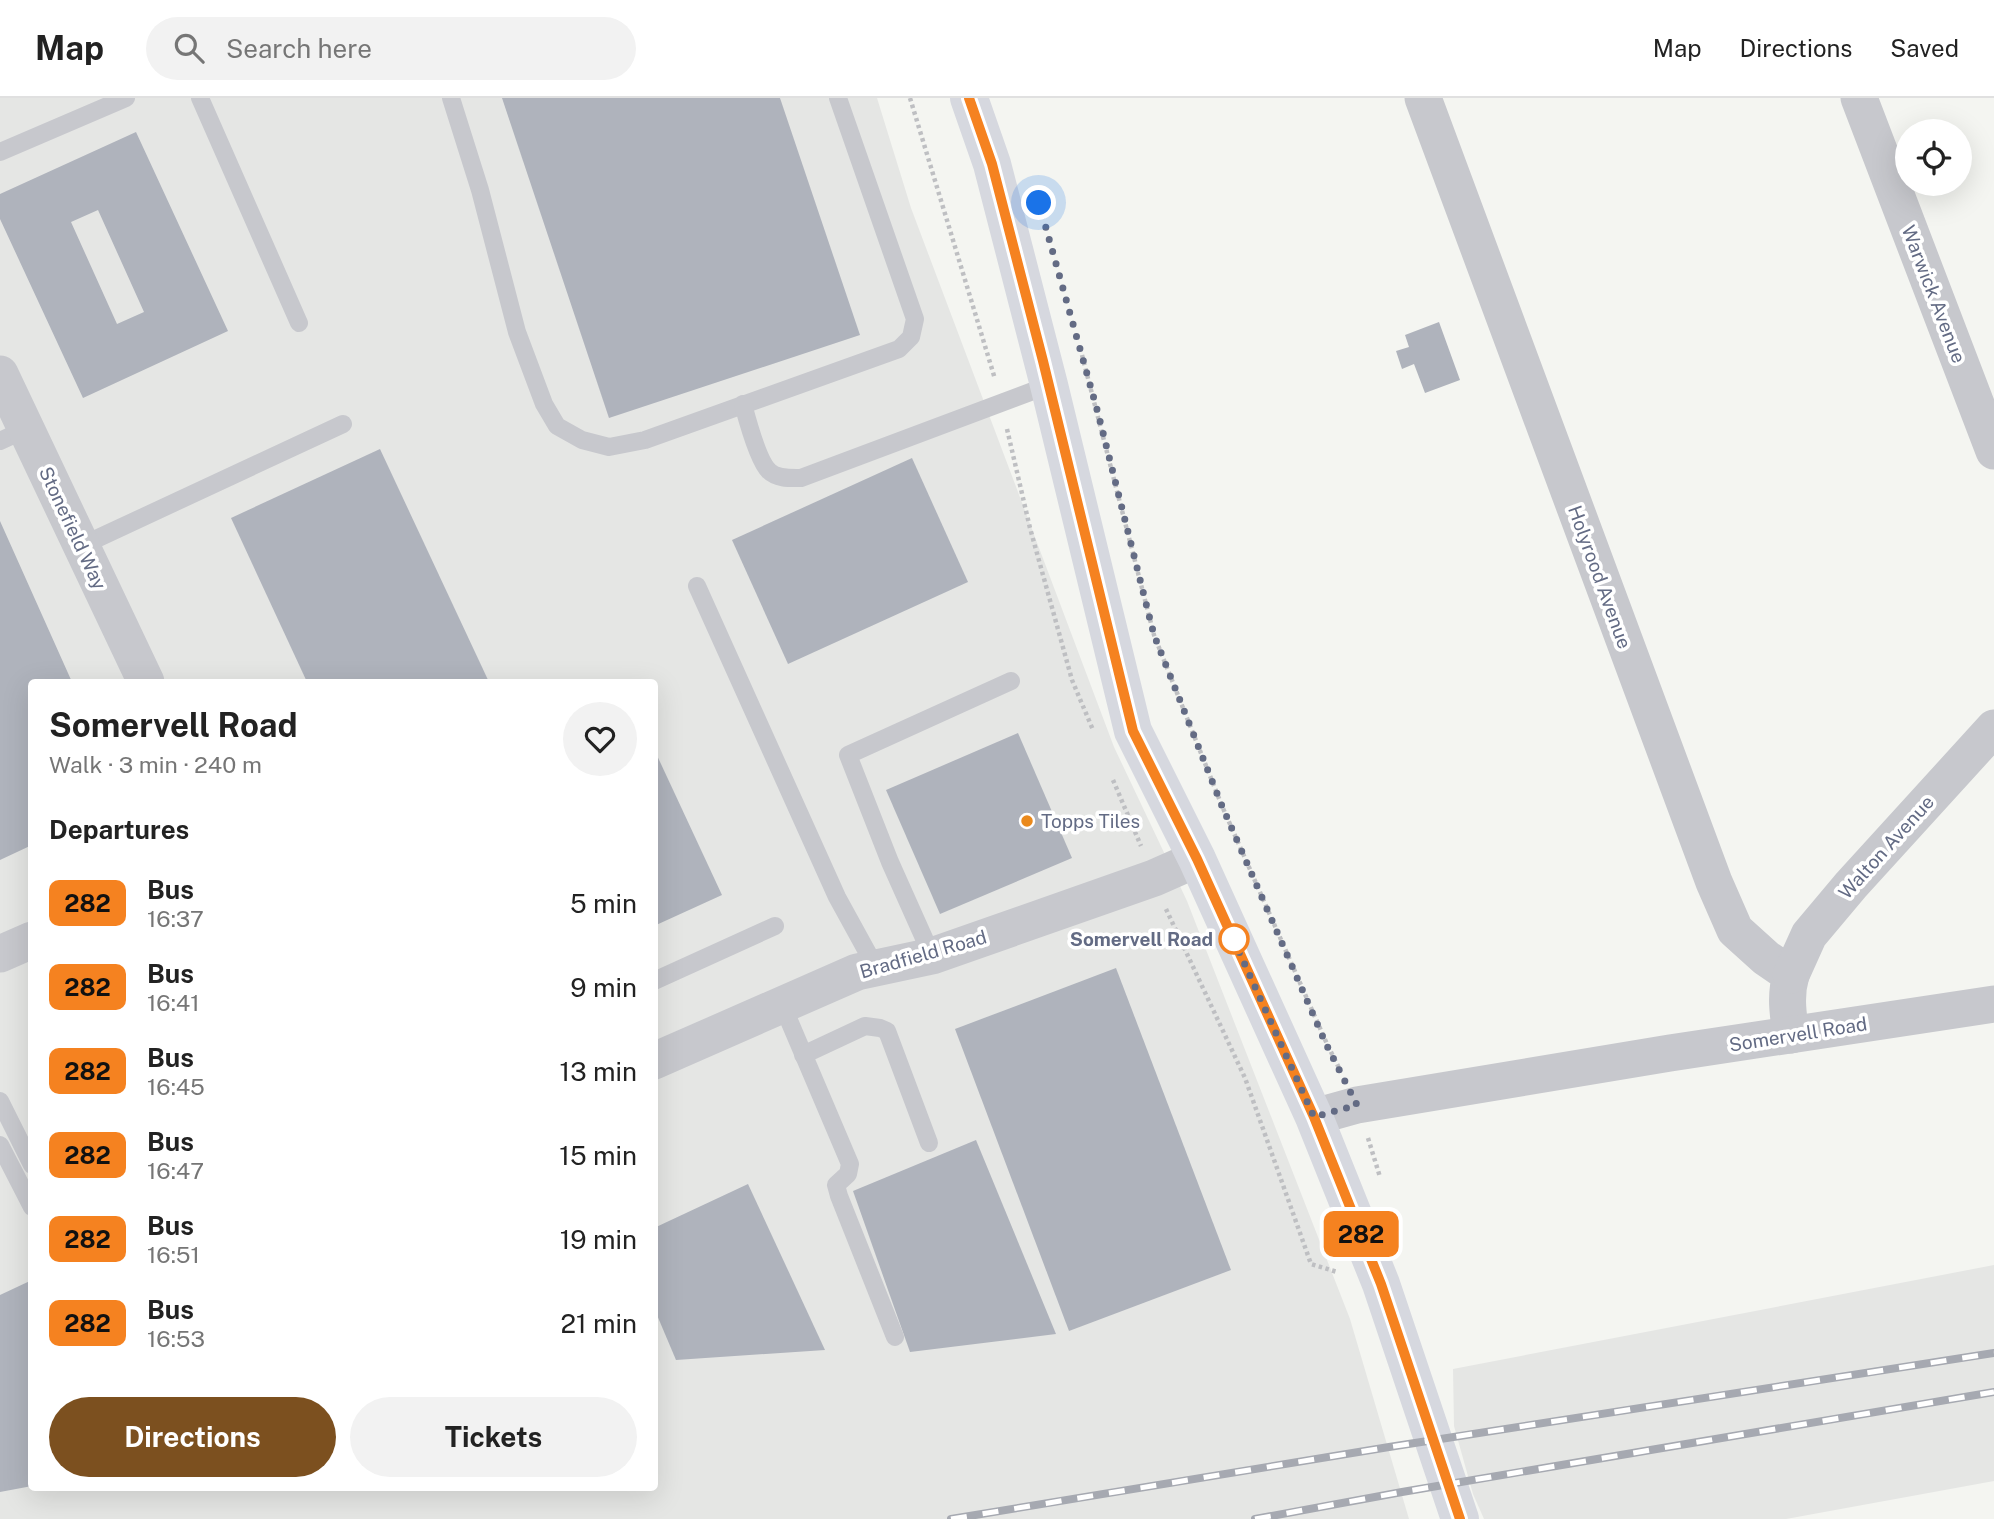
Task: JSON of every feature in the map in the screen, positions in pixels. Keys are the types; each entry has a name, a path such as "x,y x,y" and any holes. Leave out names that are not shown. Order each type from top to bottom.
{"street":[{"path":"969,98 992,164 1133,731 1197,859 1314,1117 1381,1284 1460,1519"},
{"name":"Holyrood Avenue","path":"1423,98 1714,882 1735,929 1766,958 1791,975"},
{"name":"Warwick Avenue","path":"1859,98 1994,451"},
{"name":"Stonefield Way","path":"2,382 13,435 81,546 145,679"},
{"name":"Walton Avenue","path":"1791,975 1809,935 1994,728"},
{"name":"Bradfield Road","path":"658,1059 857,972 933,956 1154,878 1197,859"},
{"path":"0,954 28,942"},
{"path":"1791,975 1787,987 1791,1035"},
{"name":"Somervell Road","path":"1314,1117 1357,1105 1994,1004"}],"lane":[{"path":"0,152 126,98"},
{"path":"200,98 299,323"},
{"path":"450,98 480,190 517,332 544,404 557,426 582,440 609,447 645,440 899,349 911,337 915,319 838,98"},
{"path":"743,404 756,447 769,471 785,478 801,478 1049,385"},
{"path":"81,546 343,424"},
{"path":"697,586 837,897 876,968"},
{"path":"933,956 890,862 848,755 1011,681"},
{"path":"658,979 775,926"},
{"path":"782,1004 850,1164 848,1174 836,1185 895,1337"},
{"path":"803,1055 865,1026 887,1031 929,1143"},
{"path":"0,1101 28,1157"},
{"path":"0,1145 28,1199"}],"path":[{"path":"1080,347 1154,635 1222,806 1326,1044 1357,1105 1383,1185"}],"shaded area":[{"path":"0,98 877,98 911,208 1114,747 1187,901 1350,1319 1409,1519 0,1519"},
{"path":"1994,1265 1994,1481 1786,1519 1484,1519 1473,1494 1454,1426 1453,1369"}],"building":[{"path":"502,98 780,98 860,335 609,418"},
{"path":"136,132 228,331 83,398 0,219 0,194","holes":["98,210 144,312 117,324 71,222"]},
{"path":"1439,322 1460,380 1425,393 1414,364 1402,369 1396,351 1409,347 1405,335"},
{"path":"380,449 488,679 306,679 231,518"},
{"path":"912,458 968,582 788,664 732,540"},
{"path":"0,521 71,679 28,679 28,847 0,860"},
{"path":"1018,733 1072,858 940,914 886,790"},
{"path":"658,758 722,895 658,924"},
{"path":"1116,968 1231,1270 1069,1331 955,1029"},
{"path":"976,1140 1056,1334 910,1352 853,1191"},
{"path":"748,1184 825,1350 676,1360 658,1317 658,1226"},
{"path":"28,1282 28,1487 0,1492 0,1295"}],"railway":[{"path":"951,1519 1389,1447 1994,1353"},
{"path":"1255,1519 1994,1392"}],"bus line":[{"name":"282","path":"969,98 992,164 1133,731 1197,859 1314,1117 1381,1284 1460,1519"}],"place":[{"name":"Topps Tiles","path":"1027,821"},
{"name":"Somervell Road","path":"1234,939"}],"route":[{"path":"1039,203 1098,413 1154,635 1222,806 1326,1044 1357,1105 1314,1117 1231,934 1234,939"}]}
